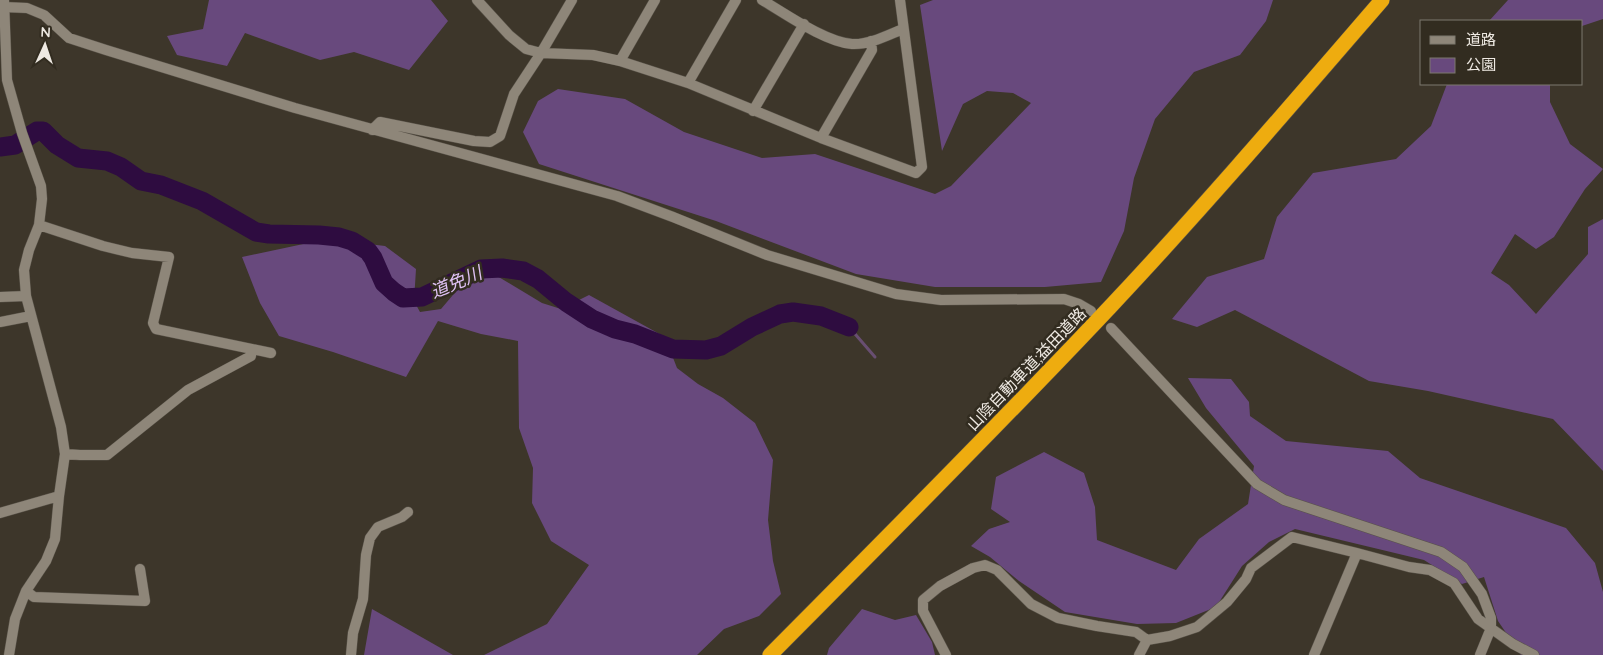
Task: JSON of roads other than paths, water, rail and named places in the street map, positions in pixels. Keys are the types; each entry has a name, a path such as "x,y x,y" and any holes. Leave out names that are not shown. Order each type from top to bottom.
{"highway":[{"name":"山陰自動車道;益田道路","path":"770,655 1111,306 1382,0"}],"street":[{"path":"372,130 380,122 474,141 490,142 500,136 514,94 572,0"},
{"path":"620,61 655,0"},
{"path":"688,83 736,0"},
{"path":"762,0 832,39 852,44 871,41 903,29"},
{"path":"483,2 509,35 526,49 541,53 593,54 620,61 688,83 821,138 916,174 922,167 900,0"},
{"path":"9,655 15,619 26,591 46,561 55,539 65,454 61,427 26,296 24,270 29,250 39,225 42,199 41,186 22,133 7,80 4,4 27,8 44,15 69,38 295,108 617,196 767,256 896,294 941,300 1064,300 1079,304 1091,311"},
{"path":"754,111 804,24"},
{"path":"821,138 872,50 871,41"},
{"path":"39,225 103,246 170,257 152,322 156,329 271,353"},
{"path":"0,297 26,296"},
{"path":"0,322 31,316"},
{"path":"1111,328 1257,484 1284,500 1442,552 1463,567 1482,594 1491,618 1491,628 1480,655"},
{"path":"65,454 80,456 107,455 188,390 251,356 251,349"},
{"path":"0,513 59,496"},
{"path":"352,655 353,634 363,599 366,555 370,538 378,527 402,517 408,512"},
{"path":"946,655 923,611 923,600 940,586 973,568 985,565 997,570 1031,604 1058,618 1136,632 1147,640 1170,636 1197,627 1227,602 1246,579 1251,568 1292,536 1358,552 1409,568 1430,570 1454,583 1478,619 1513,644 1534,655"},
{"path":"1314,655 1358,552"},
{"path":"26,591 34,597 145,601 140,569"},
{"path":"1139,655 1147,640"}],"waterway":[{"name":"道免川","path":"0,147 15,145 37,131 43,131 57,145 78,158 107,161 121,167 141,181 161,185 202,201 256,232 319,235 339,237 352,241 368,251 384,283 403,298 422,297 481,269 502,268 523,271 538,279 566,302 592,319 673,349 706,350 721,346 752,327 780,314 793,312 821,316 849,327"},
{"path":"849,327 875,357"}]}
